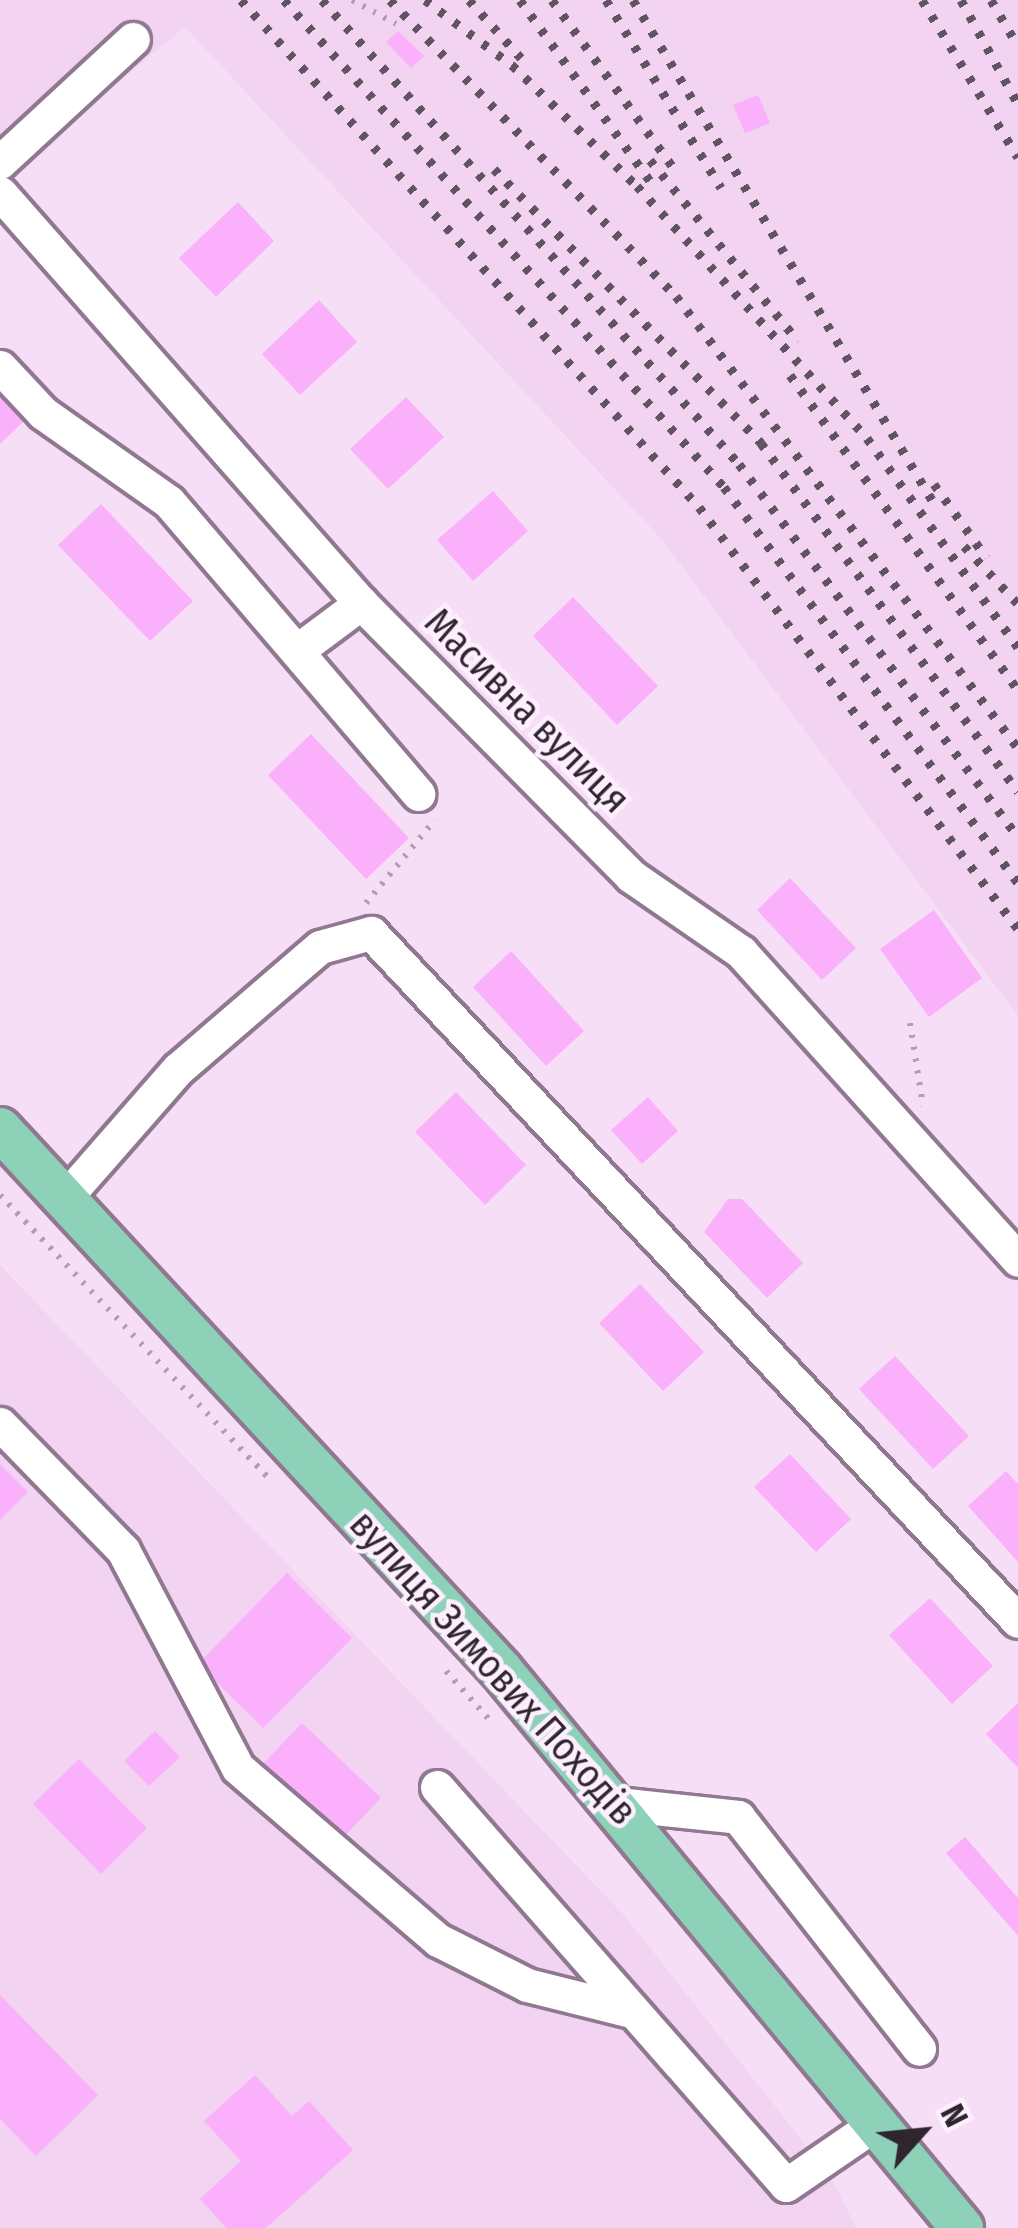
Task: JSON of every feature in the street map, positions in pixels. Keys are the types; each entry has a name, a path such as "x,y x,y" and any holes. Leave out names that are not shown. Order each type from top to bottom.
{"main road":[{"name":"вулиця Зимових Походів","path":"0,1129 616,1804 962,2228"}],"street":[{"path":"0,162 133,39"},
{"name":"Масивна вулиця","path":"0,194 361,603 631,876 741,952 1018,1260"},
{"path":"0,367 43,413 169,502 418,794"},
{"path":"298,650 361,603"},
{"path":"65,1198 178,1069 320,947 371,933 1018,1621"},
{"path":"0,1424 123,1550 238,1768 438,1940 527,1985 627,2010"},
{"path":"437,1787 627,2010 785,2185 875,2124"},
{"path":"616,1804 738,1817 919,2049"}],"path":[{"path":"352,0 396,24"},
{"path":"320,947 438,824 418,794"},
{"path":"0,1195 284,1496"},
{"path":"428,1651 505,1738"}],"shaded area":[{"path":"0,0 1018,0 1018,1016 663,541 185,27 0,180"},
{"path":"0,1265 624,1915 831,2177 856,2228 0,2228"}],"building":[{"path":"398,31 424,56 411,68 386,42"},
{"path":"758,95 770,123 745,133 733,105"},
{"path":"238,202 274,241 216,297 179,258"},
{"path":"319,300 357,342 300,395 262,354"},
{"path":"0,392 26,419 0,444"},
{"path":"406,397 444,437 388,489 350,449"},
{"path":"493,491 528,531 473,581 437,540"},
{"path":"101,504 193,601 150,641 58,545"},
{"path":"573,597 658,686 617,725 533,636"},
{"path":"311,734 409,838 366,879 268,775"},
{"path":"790,878 856,948 822,980 757,910"},
{"path":"934,910 982,978 929,1017 880,949"},
{"path":"511,951 584,1031 546,1066 473,987"},
{"path":"456,1092 526,1165 485,1205 415,1132"},
{"path":"648,1097 678,1131 642,1164 611,1130"},
{"path":"728,1199 742,1199 803,1263 767,1298 704,1232"},
{"path":"640,1284 704,1352 663,1391 599,1323"},
{"path":"895,1356 969,1436 933,1469 859,1389"},
{"path":"790,1454 851,1519 816,1552 754,1487"},
{"path":"0,1464 28,1492 0,1520"},
{"path":"1006,1471 1018,1484 1018,1562 968,1506"},
{"path":"287,1573 352,1638 263,1728 198,1664"},
{"path":"930,1598 993,1666 952,1704 889,1635"},
{"path":"1018,1703 1018,1768 986,1734"},
{"path":"302,1723 381,1798 337,1844 258,1769"},
{"path":"155,1731 180,1757 149,1786 124,1761"},
{"path":"79,1759 147,1828 101,1874 33,1804"},
{"path":"965,1837 1018,1898 1018,1936 946,1853"},
{"path":"0,1995 98,2095 36,2156 0,2119"},
{"path":"255,2075 292,2116 309,2101 353,2150 266,2228 226,2228 200,2199 241,2161 204,2121"}],"railway":[{"path":"241,0 699,507 1018,929"},
{"path":"284,0 724,487 1018,883"},
{"path":"322,0 739,464 1018,837"},
{"path":"390,0 676,296 1018,748"},
{"path":"425,0 512,65 637,186 867,438 1018,647"},
{"path":"469,0 521,58"},
{"path":"520,0 653,185"},
{"path":"552,0 675,170"},
{"path":"606,0 721,188"},
{"path":"633,0 935,505"},
{"path":"922,0 1018,157"},
{"path":"961,0 1018,104"},
{"path":"991,0 1018,46"},
{"path":"650,160 798,341"},
{"path":"494,169 761,443 1018,792"},
{"path":"790,375 1018,690"},
{"path":"934,484 986,557"},
{"path":"964,546 1018,604"}]}
